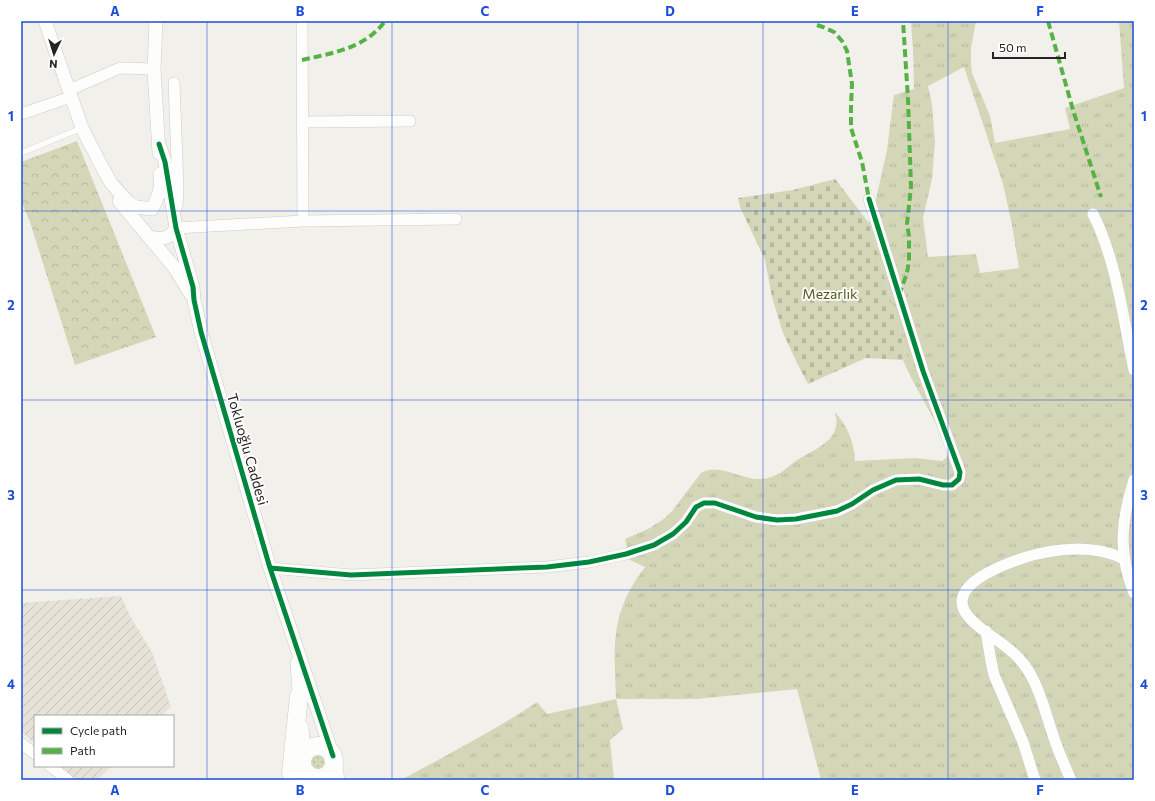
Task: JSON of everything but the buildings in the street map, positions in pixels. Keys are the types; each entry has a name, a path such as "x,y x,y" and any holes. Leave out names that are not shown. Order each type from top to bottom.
{"highway":[{"path":"287,778 299,696"},
{"path":"287,778 304,755 310,748 321,746 330,751 334,758 332,771 328,775 318,779 313,778 304,771 302,761 304,755"}],"street":[{"path":"45,21 82,128 111,183 116,197 174,267 194,300"},
{"name":"Tokluoğlu Caddesi","path":"152,209 161,189 154,69 156,21"},
{"path":"302,21 303,221"},
{"path":"21,114 70,94 120,68 154,69"},
{"path":"111,183 132,205 174,214 177,206 178,188 174,83"},
{"path":"302,122 410,121"},
{"name":"Tokluoğlu Caddesi","path":"159,144 165,162 176,228 193,287 194,300 207,354 270,568 334,758 338,780"},
{"path":"270,568 351,575 445,572 568,565 608,559 654,545 676,531 686,522 696,507 704,503 715,503 756,517 777,520 796,520 837,512 873,490 896,480 919,479 943,485 954,484 959,479 960,472 923,371 869,199"},
{"path":"146,233 146,216 152,209"},
{"path":"1093,214 1111,262 1134,370"},
{"path":"146,233 158,239 171,235 176,228 303,221 456,219"},
{"path":"1134,480 1124,520 1127,563 1134,593"},
{"path":"1071,780 1058,749 1041,696 1032,676 1015,654 969,619 963,610 962,601 964,593 967,589 991,571 1028,557 1056,550 1100,551 1115,555 1127,563"},
{"path":"986,631 994,675 1021,736 1034,780"},
{"path":"296,646 304,755"},
{"path":"21,743 34,753"},
{"path":"51,767 68,780"}],"lane":[{"path":"21,152 82,128"}],"shaded area":[{"path":"121,596 130,616 152,652 171,707 163,715 34,715 34,743 21,731 21,603"},
{"path":"61,767 111,767 98,780 76,780"}],"green space":[{"path":"911,21 976,21 971,48 972,73 990,116 995,143 1070,129 1065,108 1124,88 1119,21 1134,21 1134,780 821,780 797,689 696,699 616,699 615,645 620,614 625,599 645,567 630,560 625,539 650,528 665,518 701,473 708,470 723,470 753,479 766,479 780,473 832,437 836,422 835,412 850,435 855,461 915,458 942,461 948,454 939,430 903,360 907,357 869,223 887,150 894,95 914,89","holes":["964,67 1003,184 1019,268 980,273 976,254 928,257 923,218 932,179 935,142 932,104 928,86"]},
{"path":"77,141 156,337 75,365 30,222 21,201 21,162"},
{"name":"Mezarlık","path":"835,179 869,223 907,357 903,360 866,358 808,384 783,333 772,297 765,260 740,207 738,198 793,190"},
{"path":"616,699 623,729 610,740 614,780 401,780 487,733 537,702 547,714"},
{"path":"318,750 327,753 330,762 327,771 318,774 309,771 306,762 309,753"}],"marked path":[{"path":"302,60 337,52 359,43 368,38 385,21"},
{"path":"899,295 907,273 909,261 909,236 907,224 911,187 908,99 903,21"},
{"path":"1048,21 1073,110 1101,197"},
{"path":"817,25 834,32 842,41 847,51 852,84 851,128 862,162 869,199"}],"cycle path":[{"path":"159,144 165,162 176,228 193,287 194,300 201,332 270,568 333,756"},
{"path":"270,568 351,575 547,567 589,562 626,554 654,545 673,534 686,522 696,507 704,503 715,503 756,517 777,520 796,519 837,511 852,504 873,490 896,480 919,479 943,485 952,485 959,479 960,472 923,371 869,199"}]}
